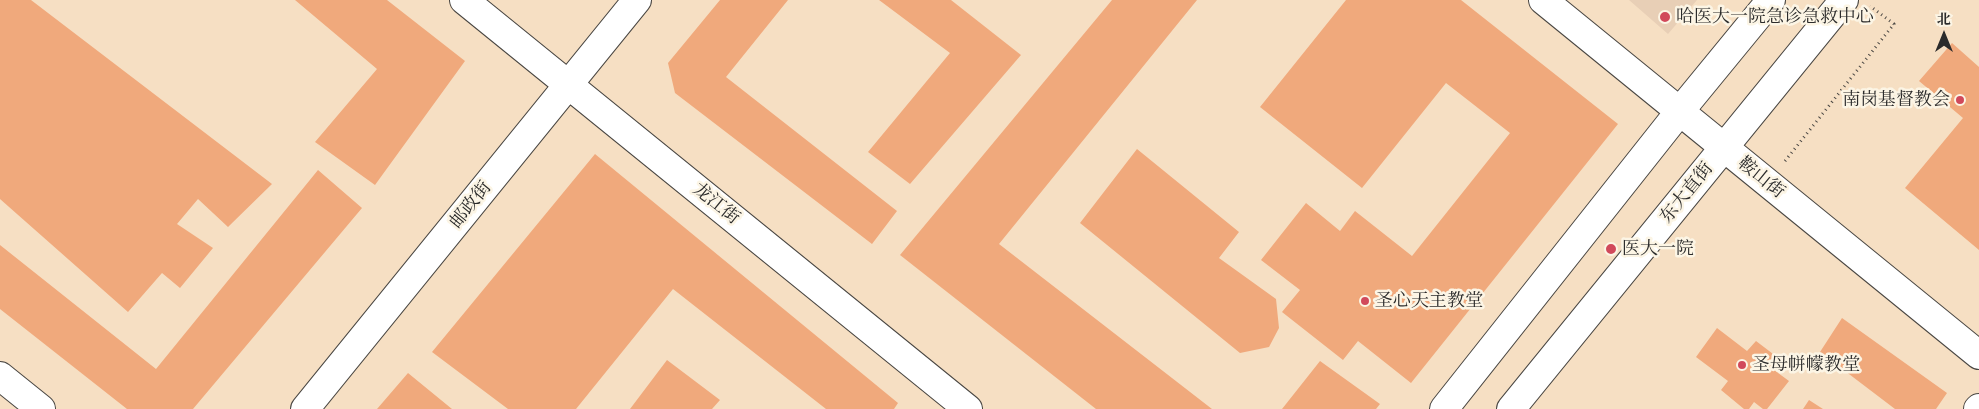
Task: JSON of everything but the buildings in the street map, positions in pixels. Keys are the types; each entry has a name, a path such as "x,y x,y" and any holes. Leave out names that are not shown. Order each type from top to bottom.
{"street":[{"name":"龙江街","path":"464,0 968,409"},
{"name":"邮政街","path":"304,409 637,0"},
{"name":"鞍山街","path":"1543,0 1979,355"},
{"path":"1444,409 1771,0"},
{"name":"东大直街","path":"1511,409 1724,148 1854,6"},
{"path":"0,376 41,409"}],"path":[{"path":"1785,160 1894,24 1869,5 1854,6"}],"shaded area":[{"name":"哈医大一院急诊急救中心","path":"1629,0 1697,0 1668,34"}],"place":[{"name":"哈医大一院急诊急救中心","path":"1665,17"},
{"name":"南岗基督教会","path":"1960,100"},
{"name":"医大一院","path":"1611,249"},
{"name":"圣心天主教堂","path":"1365,301"},
{"name":"圣母帡幪教堂","path":"1742,365"}]}
